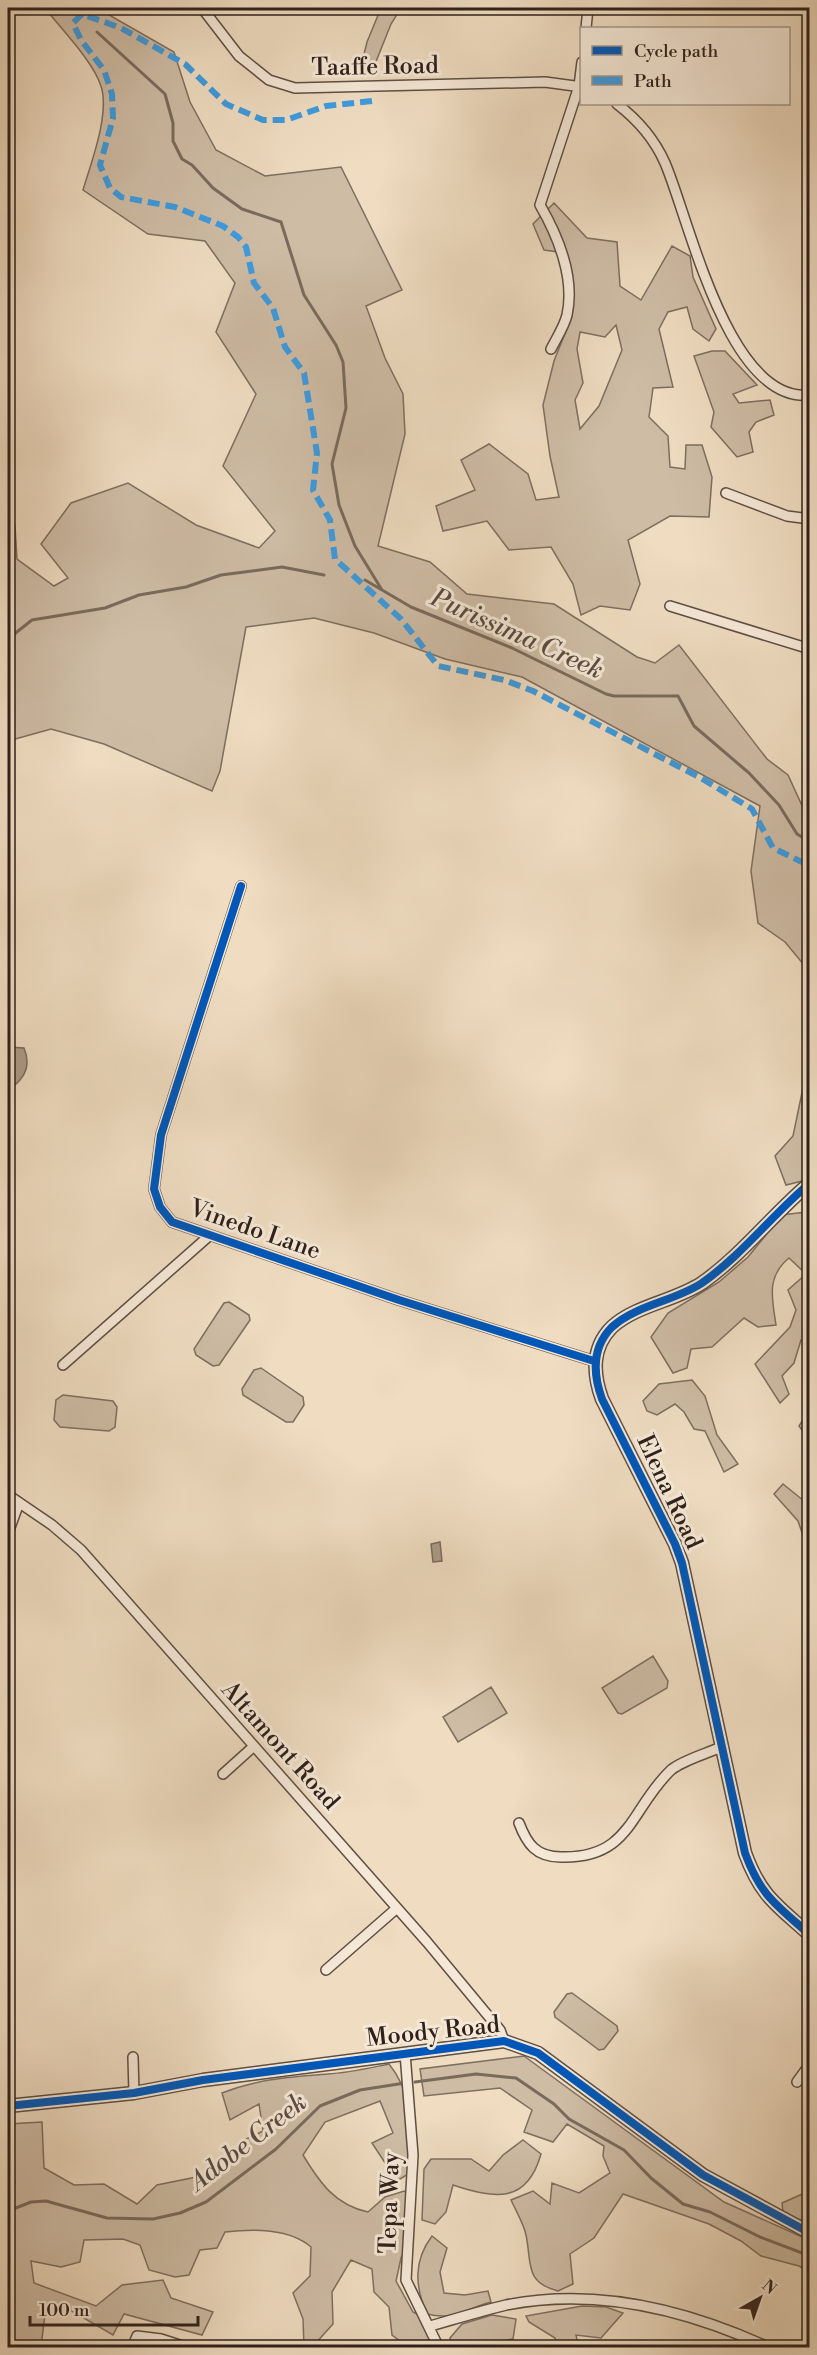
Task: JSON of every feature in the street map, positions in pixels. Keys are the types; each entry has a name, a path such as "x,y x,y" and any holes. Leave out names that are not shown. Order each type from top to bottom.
{"street":[{"name":"Taaffe Road","path":"202,8 239,56 269,80 294,88 545,82 580,86"},
{"path":"586,27 588,8"},
{"path":"551,349 567,316 568,297 563,258 540,205 580,86"},
{"path":"618,105 641,122 664,163 705,277 735,343 768,381 794,394 810,395"},
{"path":"726,493 787,516 810,519"},
{"path":"670,606 810,649"},
{"name":"Vinedo Lane","path":"241,886 161,1135 154,1189 160,1207 172,1222 209,1236 594,1361"},
{"path":"594,1361 600,1344 612,1328 629,1317 701,1284 810,1183"},
{"path":"63,1365 209,1236"},
{"name":"Elena Road","path":"594,1361 595,1380 602,1399 660,1513 682,1563 745,1853 755,1880 766,1895 810,1935"},
{"name":"Altamont Road","path":"8,1495 51,1525 81,1550 397,1908 500,2030 504,2041"},
{"path":"8,1533 19,1503"},
{"path":"8,1564 8,1571"},
{"path":"223,1774 253,1747"},
{"path":"519,1822 527,1844 536,1850 556,1857 593,1856 609,1847 624,1833 672,1769 721,1747"},
{"path":"326,1970 397,1908"},
{"name":"Moody Road","path":"8,2106 134,2093 203,2080 504,2041 538,2053 703,2175 810,2233"},
{"name":"Tepa Way","path":"405,2053 413,2155 406,2280 439,2348"},
{"path":"133,2057 134,2093"},
{"path":"797,2082 810,2064"},
{"path":"430,2326 506,2305 599,2298 640,2304 687,2317 770,2348"},
{"path":"132,2348 137,2336 161,2339 189,2348"}],"shaded area":[{"path":"45,8 97,8 174,52 190,102 216,150 265,176 341,167 402,290 366,306 385,358 403,394 405,434 378,546 430,562 467,594 554,604 637,657 655,663 679,645 767,759 788,775 809,821 809,971 785,942 758,923 751,871 760,806 522,677 445,659 374,633 314,618 246,627 220,771 212,791 104,744 51,729 8,741 8,535 15,526 17,559 54,586 68,578 41,544 71,503 128,483 196,525 259,548 275,531 223,466 256,394 216,332 235,283 205,241 148,234 83,190 95,153 101,124 103,97 101,86 84,56"},
{"path":"381,8 401,8 391,24 373,69 360,70 367,42"},
{"path":"554,203 587,238 617,242 620,286 641,300 672,246 690,256 693,277 716,329 709,341 693,329 687,307 668,312 659,329 673,387 653,388 649,417 668,436 670,467 685,469 686,445 702,445 712,477 709,517 670,516 628,540 640,584 630,610 600,606 581,615 573,584 551,547 509,550 487,521 443,531 436,506 475,490 461,460 489,444 528,474 536,500 559,497 550,456 543,405 554,361 572,316 566,253 544,250 533,224","holes":["616,325 622,350 599,406 580,429 575,400 583,383 577,349 580,332 605,337"]},
{"path":"712,351 725,351 757,385 733,394 739,403 770,400 774,415 756,422 749,432 753,452 737,457 711,427 714,412 694,356"},
{"path":"8,1047 24,1048 27,1067 18,1082 8,1090"},
{"path":"809,1059 809,1168 802,1181 786,1185 775,1156 793,1136"},
{"path":"809,1213 809,1342 801,1340 794,1363 782,1376 789,1394 780,1403 755,1364 790,1327 796,1310 788,1290 806,1274 789,1258 777,1273 772,1288 776,1325 758,1327 744,1318 712,1347 691,1349 687,1368 673,1373 651,1337 668,1313 719,1282 748,1257 782,1215"},
{"path":"229,1302 249,1315 250,1320 219,1365 213,1366 196,1355 194,1349 224,1303"},
{"path":"261,1368 303,1397 304,1405 293,1422 286,1422 243,1395 242,1389 254,1370"},
{"path":"692,1380 705,1396 717,1435 738,1464 724,1472 705,1431 694,1429 684,1412 675,1404 657,1415 647,1411 643,1401 659,1384"},
{"path":"63,1395 113,1401 117,1407 115,1427 109,1431 60,1427 54,1420 56,1400"},
{"path":"809,1410 809,1440 799,1426"},
{"path":"783,1484 809,1505 809,1553 798,1521 774,1494"},
{"path":"440,1542 442,1561 433,1562 431,1544"},
{"path":"653,1656 668,1681 667,1688 622,1714 618,1713 602,1688"},
{"path":"491,1687 507,1713 458,1742 443,1717"},
{"path":"572,1993 617,2026 618,2031 604,2049 599,2050 555,2017 554,2012 567,1994"},
{"path":"524,2056 724,2202 809,2240 809,2272 799,2266 761,2256 741,2241 709,2224 623,2194 594,2238 570,2254 573,2284 558,2291 540,2282 532,2270 525,2231 511,2200 533,2191 550,2204 552,2183 579,2193 610,2173 603,2156 604,2146 567,2124 553,2142 524,2132 532,2110 500,2088 424,2096 420,2069"},
{"path":"389,2064 403,2088 407,2101 412,2129 413,2171 397,2181 372,2143 393,2133 380,2101 325,2122 303,2155 322,2183 337,2198 356,2209 368,2212 385,2197 404,2191 412,2198 409,2241 401,2258 396,2281 413,2312 428,2320 429,2347 408,2347 392,2335 389,2307 374,2292 372,2269 351,2260 332,2292 333,2324 315,2344 316,2347 304,2347 303,2319 293,2293 310,2276 311,2247 282,2233 247,2230 225,2232 217,2248 200,2250 189,2275 175,2277 149,2270 140,2245 123,2239 84,2240 80,2262 61,2267 31,2261 34,2283 96,2306 122,2285 163,2280 171,2298 213,2312 202,2335 124,2314 113,2335 65,2307 46,2306 41,2347 8,2347 8,2185 15,2184 8,2124 42,2122 44,2168 74,2185 104,2184 137,2204 157,2185 211,2174 236,2161 246,2139 263,2131 259,2104 230,2120 222,2093 261,2082 343,2073"},
{"path":"523,2140 541,2154 527,2182 508,2194 496,2195 453,2185 446,2212 435,2224 422,2220 424,2169 431,2159 471,2159 489,2171 503,2155"},
{"path":"809,2191 809,2224 783,2212 782,2203"},
{"path":"432,2236 447,2248 440,2272 444,2293 465,2295 488,2291 491,2302 452,2315 427,2314 420,2294 418,2274 422,2255"},
{"path":"582,2306 606,2307 623,2313 601,2338 576,2335 579,2348 557,2347 555,2338 529,2322 526,2316"},
{"path":"492,2315 516,2319 513,2339 484,2344 483,2347 452,2347 450,2338 462,2324"}],"waterway":[{"path":"97,32 165,94 173,123 173,141 182,159 192,165 213,188 242,209 281,222 304,295 336,345 343,362 346,408 332,464 339,505 355,546 382,590"},
{"name":"Purissima Creek","path":"8,639 32,620 105,608 139,595 186,587 221,575 282,567 324,575"},
{"name":"Purissima Creek","path":"365,580 411,607 512,648 606,694 678,696 694,726 749,773 779,805 797,834 810,842"},
{"name":"Adobe Creek","path":"415,2082 476,2074 516,2078 554,2104 569,2119 624,2150 651,2178 683,2204 710,2212 760,2237 810,2256"},
{"name":"Adobe Creek","path":"8,2211 31,2202 46,2201 107,2218 153,2219 180,2213 206,2202 276,2149 320,2106 360,2090 405,2083"}],"marked path":[{"path":"372,101 326,106 286,120 263,120 226,104 185,64 121,28 82,14 73,23 81,40 104,70 112,94 113,118 100,165 110,188 121,197 175,207 223,226 238,237 246,247 254,283 273,308 285,347 304,373 317,453 313,490 330,520 335,559 401,619 438,666 504,680 533,691 701,778 752,809 773,848 810,866"}],"cycle path":[{"path":"241,886 161,1135 154,1189 160,1207 172,1222 399,1300 594,1361"},
{"path":"810,1183 731,1260 702,1283 632,1313 612,1327 600,1344 596,1362 597,1380 602,1399 675,1544 682,1563 745,1853 757,1880 771,1899 810,1935"},
{"path":"8,2106 134,2093 203,2080 504,2041 538,2053 703,2175 810,2233"}]}
